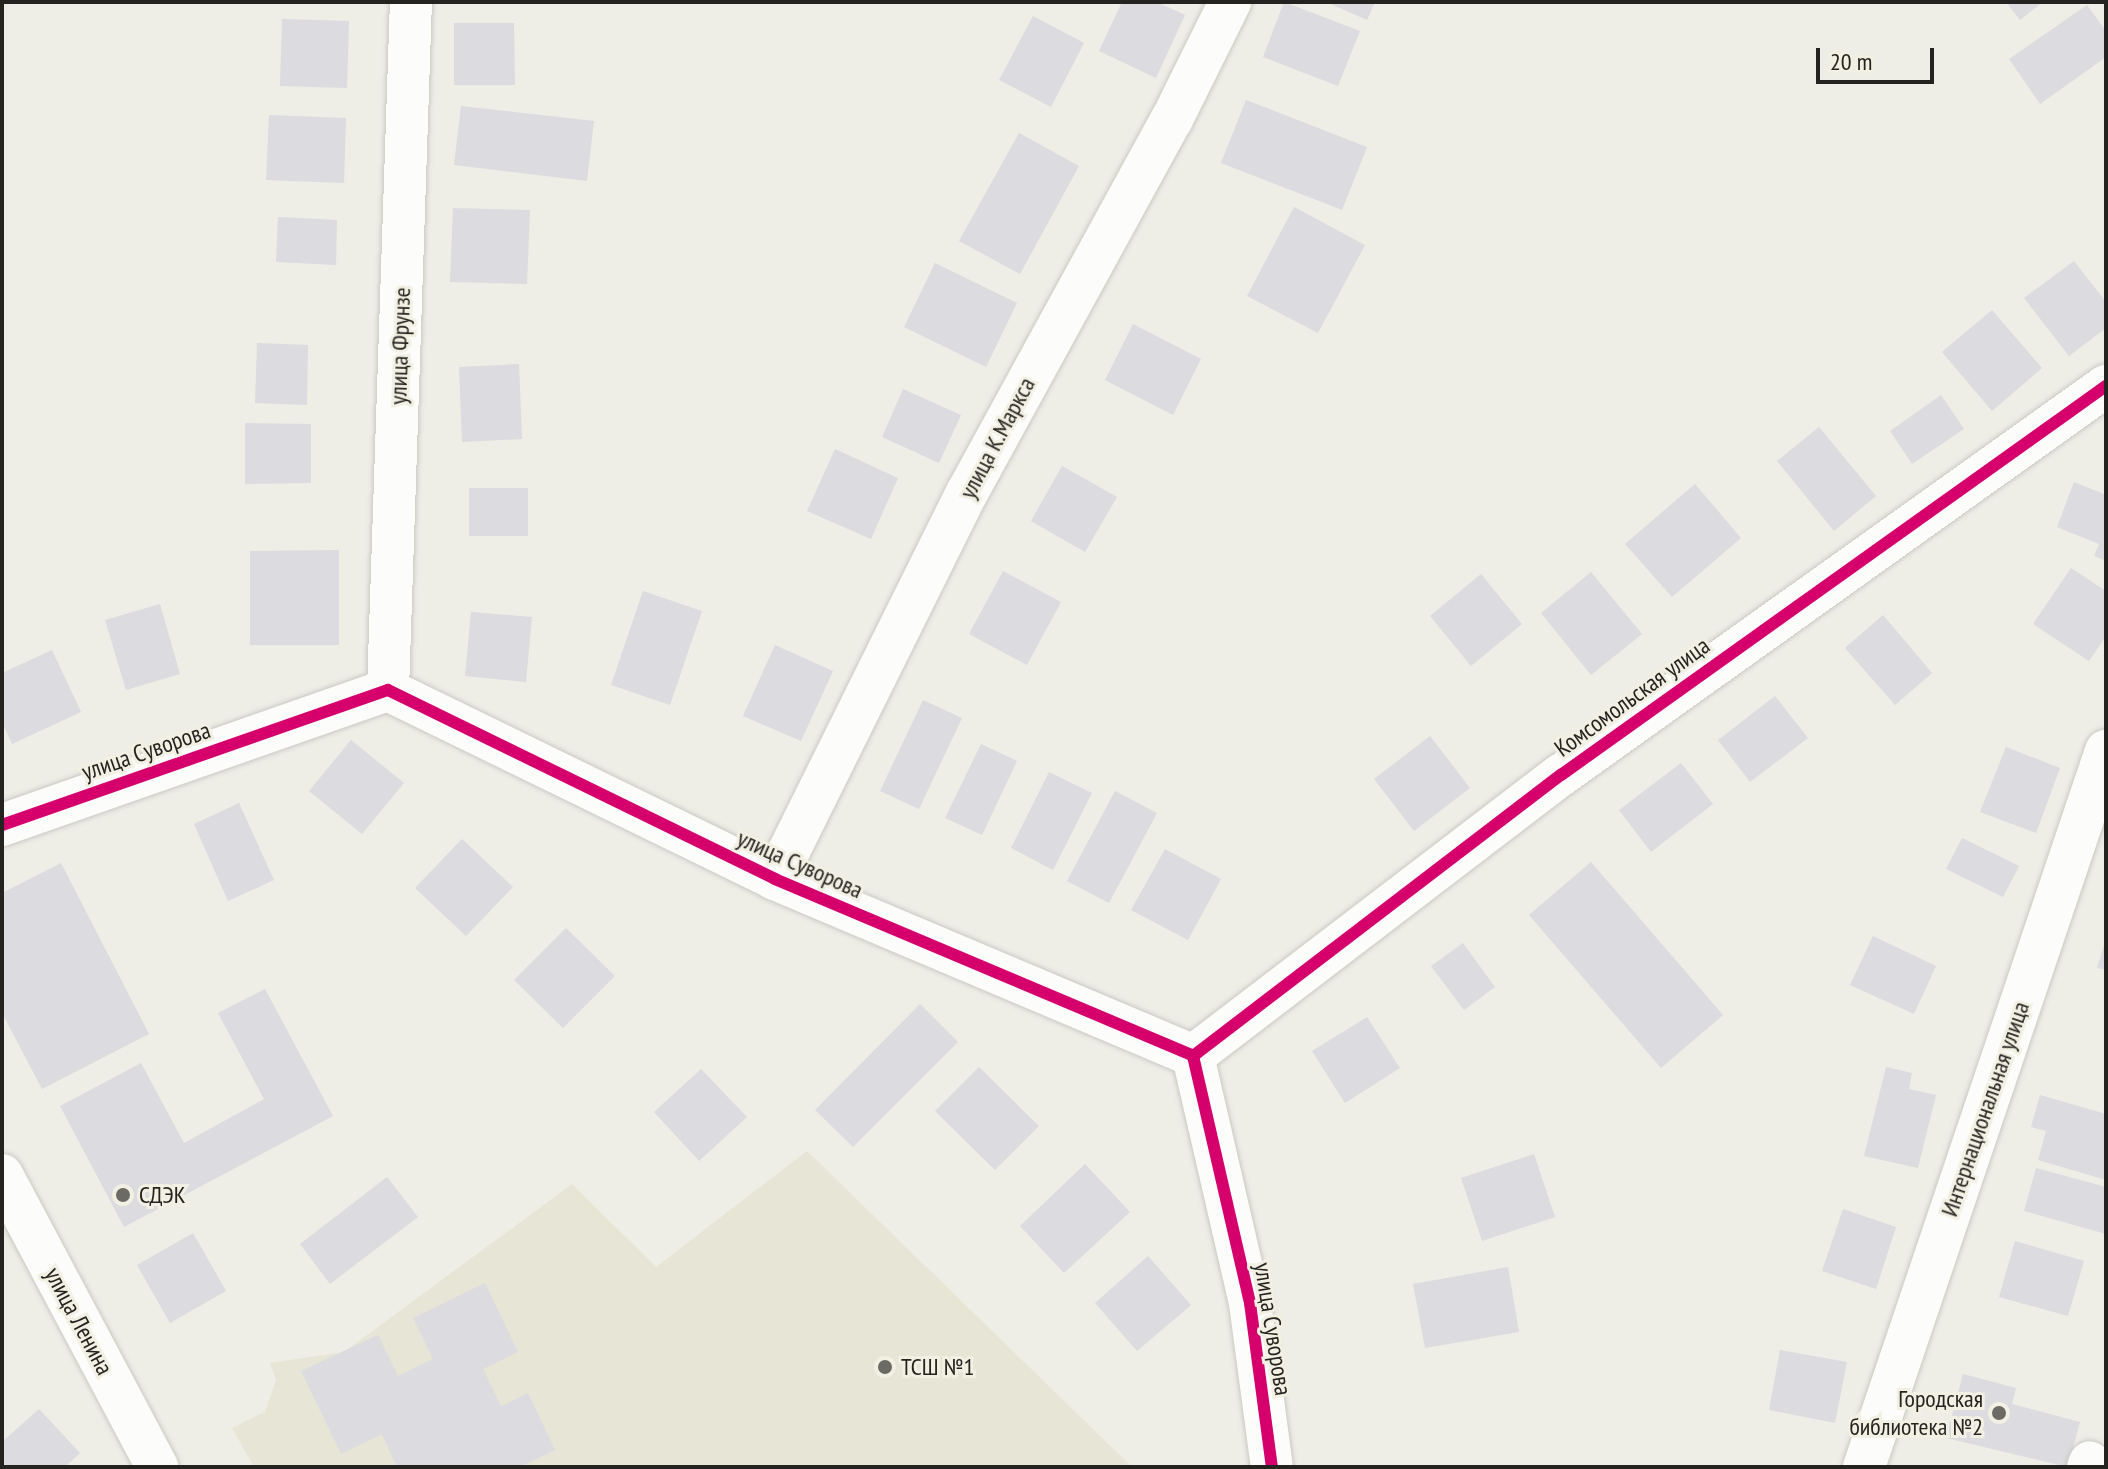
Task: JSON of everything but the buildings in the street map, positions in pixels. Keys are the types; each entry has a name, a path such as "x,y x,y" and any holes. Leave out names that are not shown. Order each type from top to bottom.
{"street":[{"name":"улица Фрунзе","path":"388,690 411,2"},
{"name":"улица К.Маркса","path":"775,879 968,491 1172,119 1230,2"},
{"name":"Комсомольская улица","path":"1193,1056 1561,775 2106,386"},
{"name":"улица Суворова","path":"2,825 388,690 775,879 1193,1056 1250,1303 1272,1467"},
{"name":"Интернациональная улица","path":"1864,1467 2106,751"},
{"name":"улица Ленина","path":"2,1175 157,1467"}],"shaded area":[{"path":"807,1151 1132,1467 254,1467 232,1428 265,1412 276,1380 270,1363 344,1352 572,1184 656,1267"}],"cycle path":[{"path":"1193,1056 1561,775 2106,386"},
{"path":"2,825 388,690 775,879 1193,1056 1250,1303 1272,1467"}],"place":[{"name":"СДЭК","path":"123,1195"},
{"name":"ТСШ №1","path":"885,1367"},
{"name":"Городская библиотека №2","path":"1999,1413"}]}
